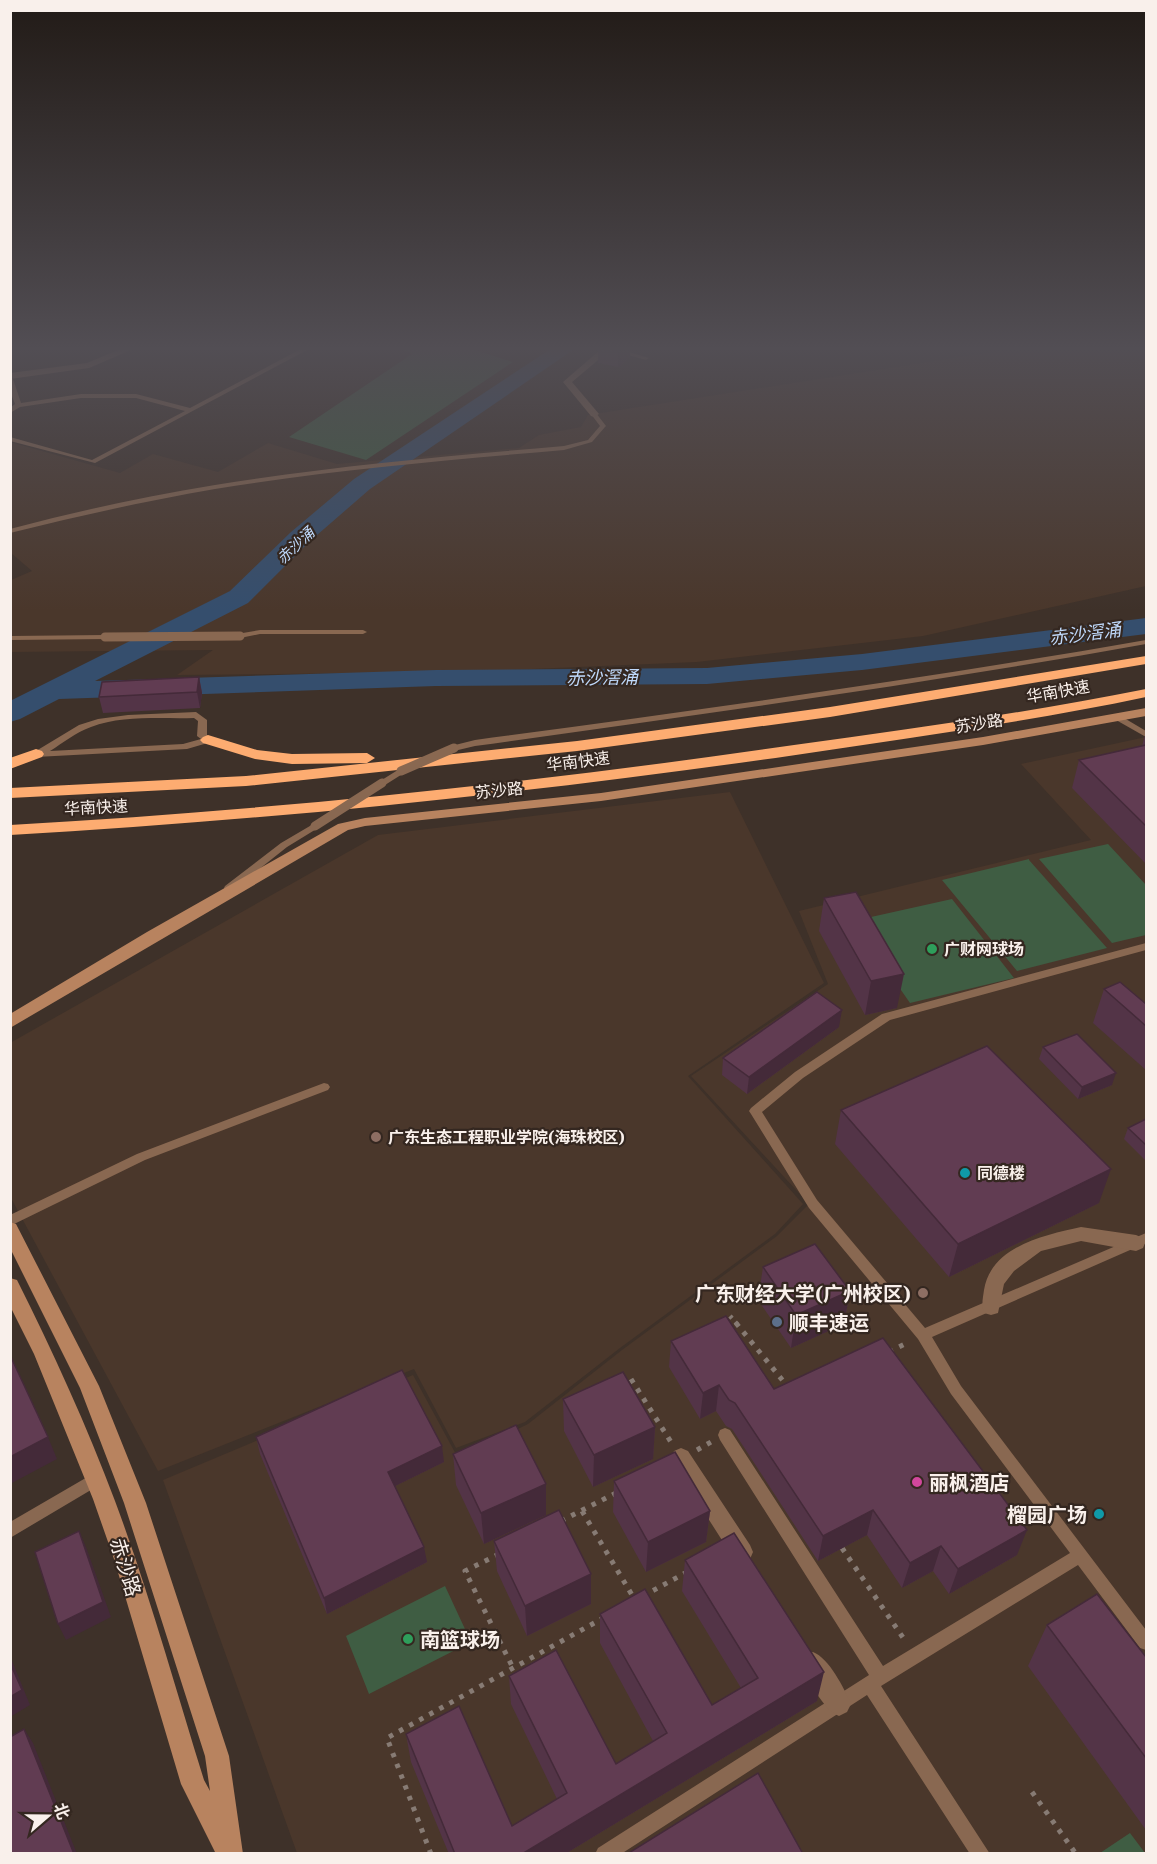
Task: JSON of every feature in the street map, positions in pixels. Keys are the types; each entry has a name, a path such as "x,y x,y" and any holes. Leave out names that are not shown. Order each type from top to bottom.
{"highway":[{"name":"华南快速","path":"10,793 246,781 531,751 830,712 1146,660"},
{"name":"华南快速","path":"10,830 209,818 493,790 705,764 961,726 1146,694"},
{"path":"208,740 255,754 292,759 531,751"},
{"path":"10,764 36,754"}],"street":[{"name":"苏沙路","path":"10,1022 214,899 343,827 365,822 602,797 983,741 1146,712"},
{"path":"10,1229 89,1386 135,1503 217,1756 230,1854"},
{"path":"991,1307 995,1281 1007,1266 1036,1245 1081,1234 1141,1241"},
{"name":"赤沙路","path":"10,1286 43,1353 96,1479 125,1559 193,1785 230,1854"},
{"path":"681,1458 756,1574"},
{"path":"800,1644 839,1704"}],"lane":[{"path":"10,439 93,462 139,437"},
{"path":"10,531 105,507 342,468 564,448 590,441 594,437"},
{"path":"10,638 240,636 260,632 363,632"},
{"path":"214,899 284,845 402,771 454,748 475,743 966,674 1146,642"},
{"path":"36,754 50,748 80,728 111,720 196,715 203,720 202,736 208,740"},
{"path":"1119,718 1146,734"},
{"path":"36,754 184,747 208,740"},
{"path":"1146,947 886,1017 799,1075 755,1111 813,1204 924,1335 956,1390 1146,1642"},
{"path":"10,1221 141,1157 324,1087"},
{"path":"924,1335 1141,1241"},
{"path":"725,1435 981,1854"},
{"path":"10,1531 96,1479"},
{"path":"604,1854 875,1680 1080,1554"}],"path":[{"path":"730,1316 796,1397"},
{"path":"881,1356 924,1335"},
{"path":"632,1379 681,1458 725,1435"},
{"path":"550,1527 622,1490"},
{"path":"582,1510 635,1600"},
{"path":"842,1548 915,1655"},
{"path":"507,1549 465,1571 513,1668"},
{"path":"625,1606 696,1566"},
{"path":"431,1854 387,1738 615,1611"},
{"path":"1032,1792 1076,1854"}],"shaded area":[{"path":"536,437 1146,437 1146,586 923,636 697,662 461,672 177,675 213,650 11,652 11,580 32,571 11,553 10,442 120,473 153,454 218,472 268,443 337,464 519,448"},
{"name":"广东财经大学(广州校区)","path":"1146,737 1146,1853 297,1853 163,1480 413,1375 458,1458 528,1424 622,1350 777,1236 809,1204 691,1076 828,984 799,911 1091,840 1021,764"},
{"name":"广东生态工程职业学院(海珠校区)","path":"730,792 824,983 688,1076 803,1204 775,1234 620,1348 525,1422 456,1448 414,1369 158,1471 11,1198 10,1043 378,835"}],"green space":[{"path":"289,437 401,437 366,460"},
{"path":"1108,844 1146,885 1146,935 1112,943 1039,859"},
{"path":"1029,859 1107,948 1017,971 942,880"},
{"name":"广财网球场","path":"952,899 1014,978 910,1003 853,921"},
{"name":"南篮球场","path":"445,1586 471,1642 369,1694 346,1636"},
{"path":"1130,1833 1145,1853 1100,1853"}],"building":[{"path":"199,677 197,692 99,697 102,682"},
{"path":"1146,745 1146,826 1079,760"},
{"path":"856,892 904,974 871,981 824,898"},
{"path":"1120,982 1146,1004 1146,1026 1104,989"},
{"path":"817,992 842,1010 749,1077 723,1058"},
{"path":"1077,1034 1116,1073 1082,1087 1043,1047"},
{"name":"同德楼","path":"987,1046 1111,1169 958,1244 841,1110"},
{"path":"1146,1119 1146,1145 1128,1128"},
{"path":"815,1244 850,1291 796,1315 763,1267"},
{"path":"726,1316 774,1389 883,1338 1027,1530 958,1569 941,1546 910,1563 873,1510 823,1536 735,1403 729,1400 719,1385 703,1393 671,1341"},
{"path":"10,1355 48,1437 10,1457"},
{"path":"402,1370 442,1446 388,1472 424,1547 324,1598 256,1437"},
{"path":"623,1372 655,1427 594,1455 563,1399"},
{"path":"516,1425 546,1484 481,1513 453,1454"},
{"path":"675,1452 710,1511 648,1542 614,1481"},
{"path":"559,1510 591,1574 525,1606 494,1541"},
{"path":"79,1531 103,1602 58,1624 35,1552"},
{"path":"734,1533 824,1672 522,1854 455,1854 406,1734 459,1706 512,1826 567,1793 509,1676 556,1650 616,1764 667,1733 600,1614 645,1589 712,1705 758,1678 685,1560"},
{"path":"1097,1594 1146,1657 1146,1758 1047,1625"},
{"path":"10,1663 22,1690 10,1697"},
{"path":"24,1729 74,1854 10,1854 10,1737"},
{"path":"758,1773 803,1854 627,1854"}],"waterway":[{"name":"赤沙涌","path":"10,713 239,597 300,537 362,484 433,437"},
{"name":"赤沙滘涌","path":"54,691 436,678 707,676 862,662 1146,626"}],"place":[{"name":"广财网球场","path":"932,949"},
{"name":"广东生态工程职业学院(海珠校区)","path":"376,1137"},
{"name":"同德楼","path":"965,1173"},
{"name":"广东财经大学(广州校区)","path":"923,1293"},
{"name":"顺丰速运","path":"777,1322"},
{"name":"丽枫酒店","path":"917,1482"},
{"name":"榴园广场","path":"1099,1514"},
{"name":"南篮球场","path":"408,1639"}]}
